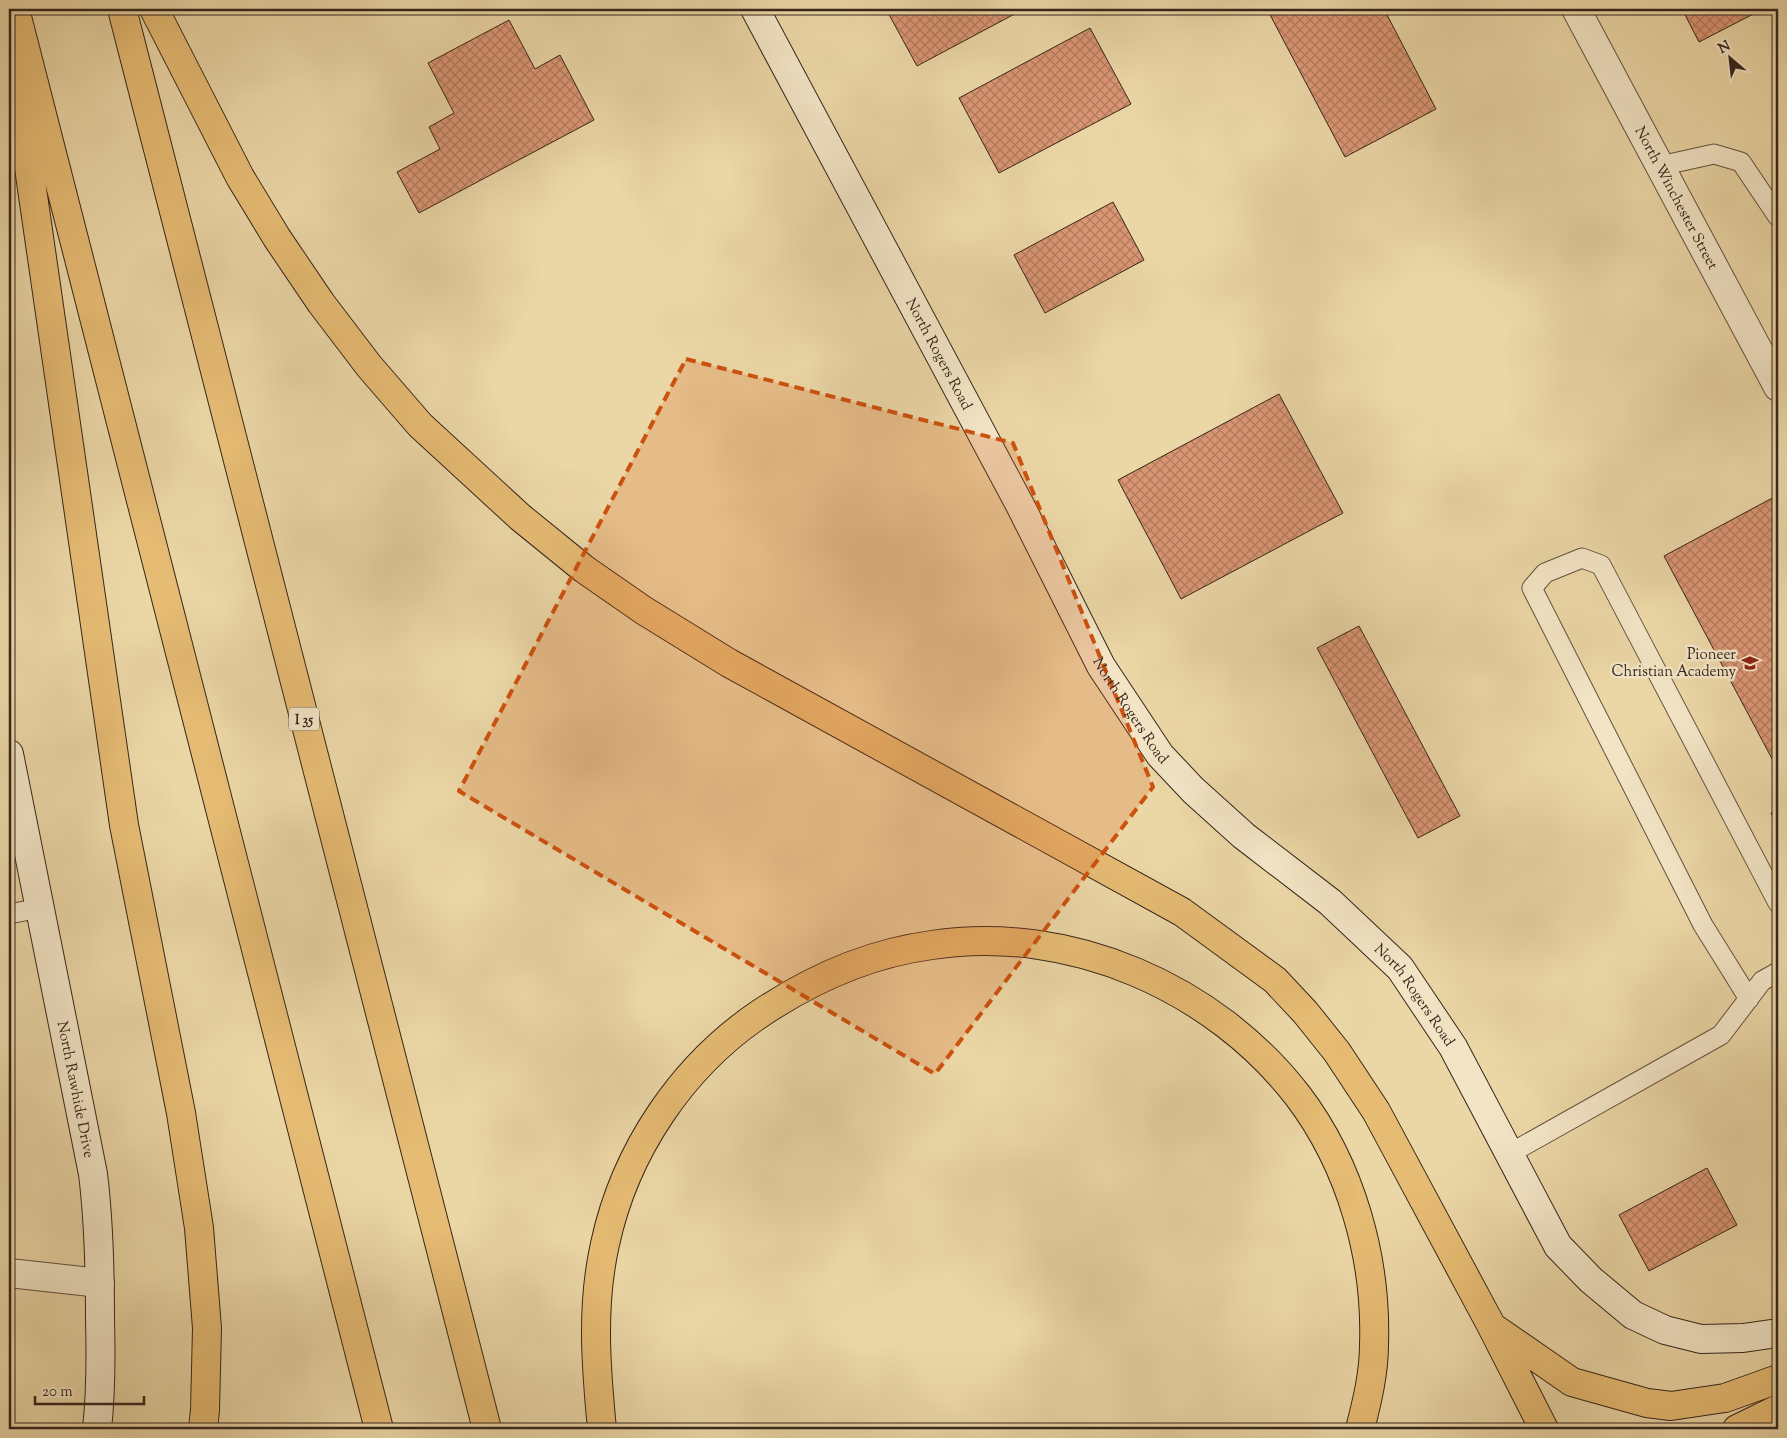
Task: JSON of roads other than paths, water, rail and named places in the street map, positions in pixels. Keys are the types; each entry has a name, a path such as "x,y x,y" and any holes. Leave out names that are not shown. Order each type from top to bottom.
{"main road":[{"path":"15,9 379,1429"},
{"name":"I 35","path":"122,9 487,1429"},
{"path":"154,9 240,177 277,238 321,304 369,366 420,425 520,517 584,569 643,610 729,663 1182,912 1275,980 1305,1012 1337,1052 1376,1112 1491,1325 1544,1429"},
{"path":"9,27 124,825 181,1113 199,1228 207,1328 203,1429"},
{"path":"602,1429 596,1371 595,1313 604,1246 620,1190 647,1135 674,1095 707,1056 744,1025 786,996 825,976 877,957 931,944 982,941 1030,944 1066,950 1131,969 1179,993 1224,1023 1265,1059 1298,1097 1330,1147 1352,1197 1366,1252 1373,1300 1374,1346 1368,1397 1360,1429"},
{"path":"1491,1325 1572,1382 1647,1403 1671,1406 1725,1398 1778,1379"},
{"path":"1737,1429 1778,1409"}],"street":[{"name":"North Rogers Road","path":"754,9 1020,505 1101,666 1160,755 1193,790 1244,836 1330,902 1400,968 1453,1047 1558,1246 1591,1280 1633,1315 1665,1330 1701,1339 1743,1338 1778,1332"},
{"name":"North Winchester Street","path":"1576,9 1775,375"},
{"name":"North Rawhide Drive","path":"9,754 93,1174 98,1218 100,1283 99,1412 97,1429"},
{"path":"9,1273 100,1283"}],"lane":[{"path":"1660,166 1714,154 1741,162 1778,217"},
{"path":"1749,999 1703,925 1532,588 1544,573 1582,558 1601,565 1778,903"},
{"path":"9,914 40,908"},
{"path":"1509,1154 1721,1035 1762,981 1778,972"}],"place":[{"name":"Pioneer Christian Academy","path":"1750,663"}]}
